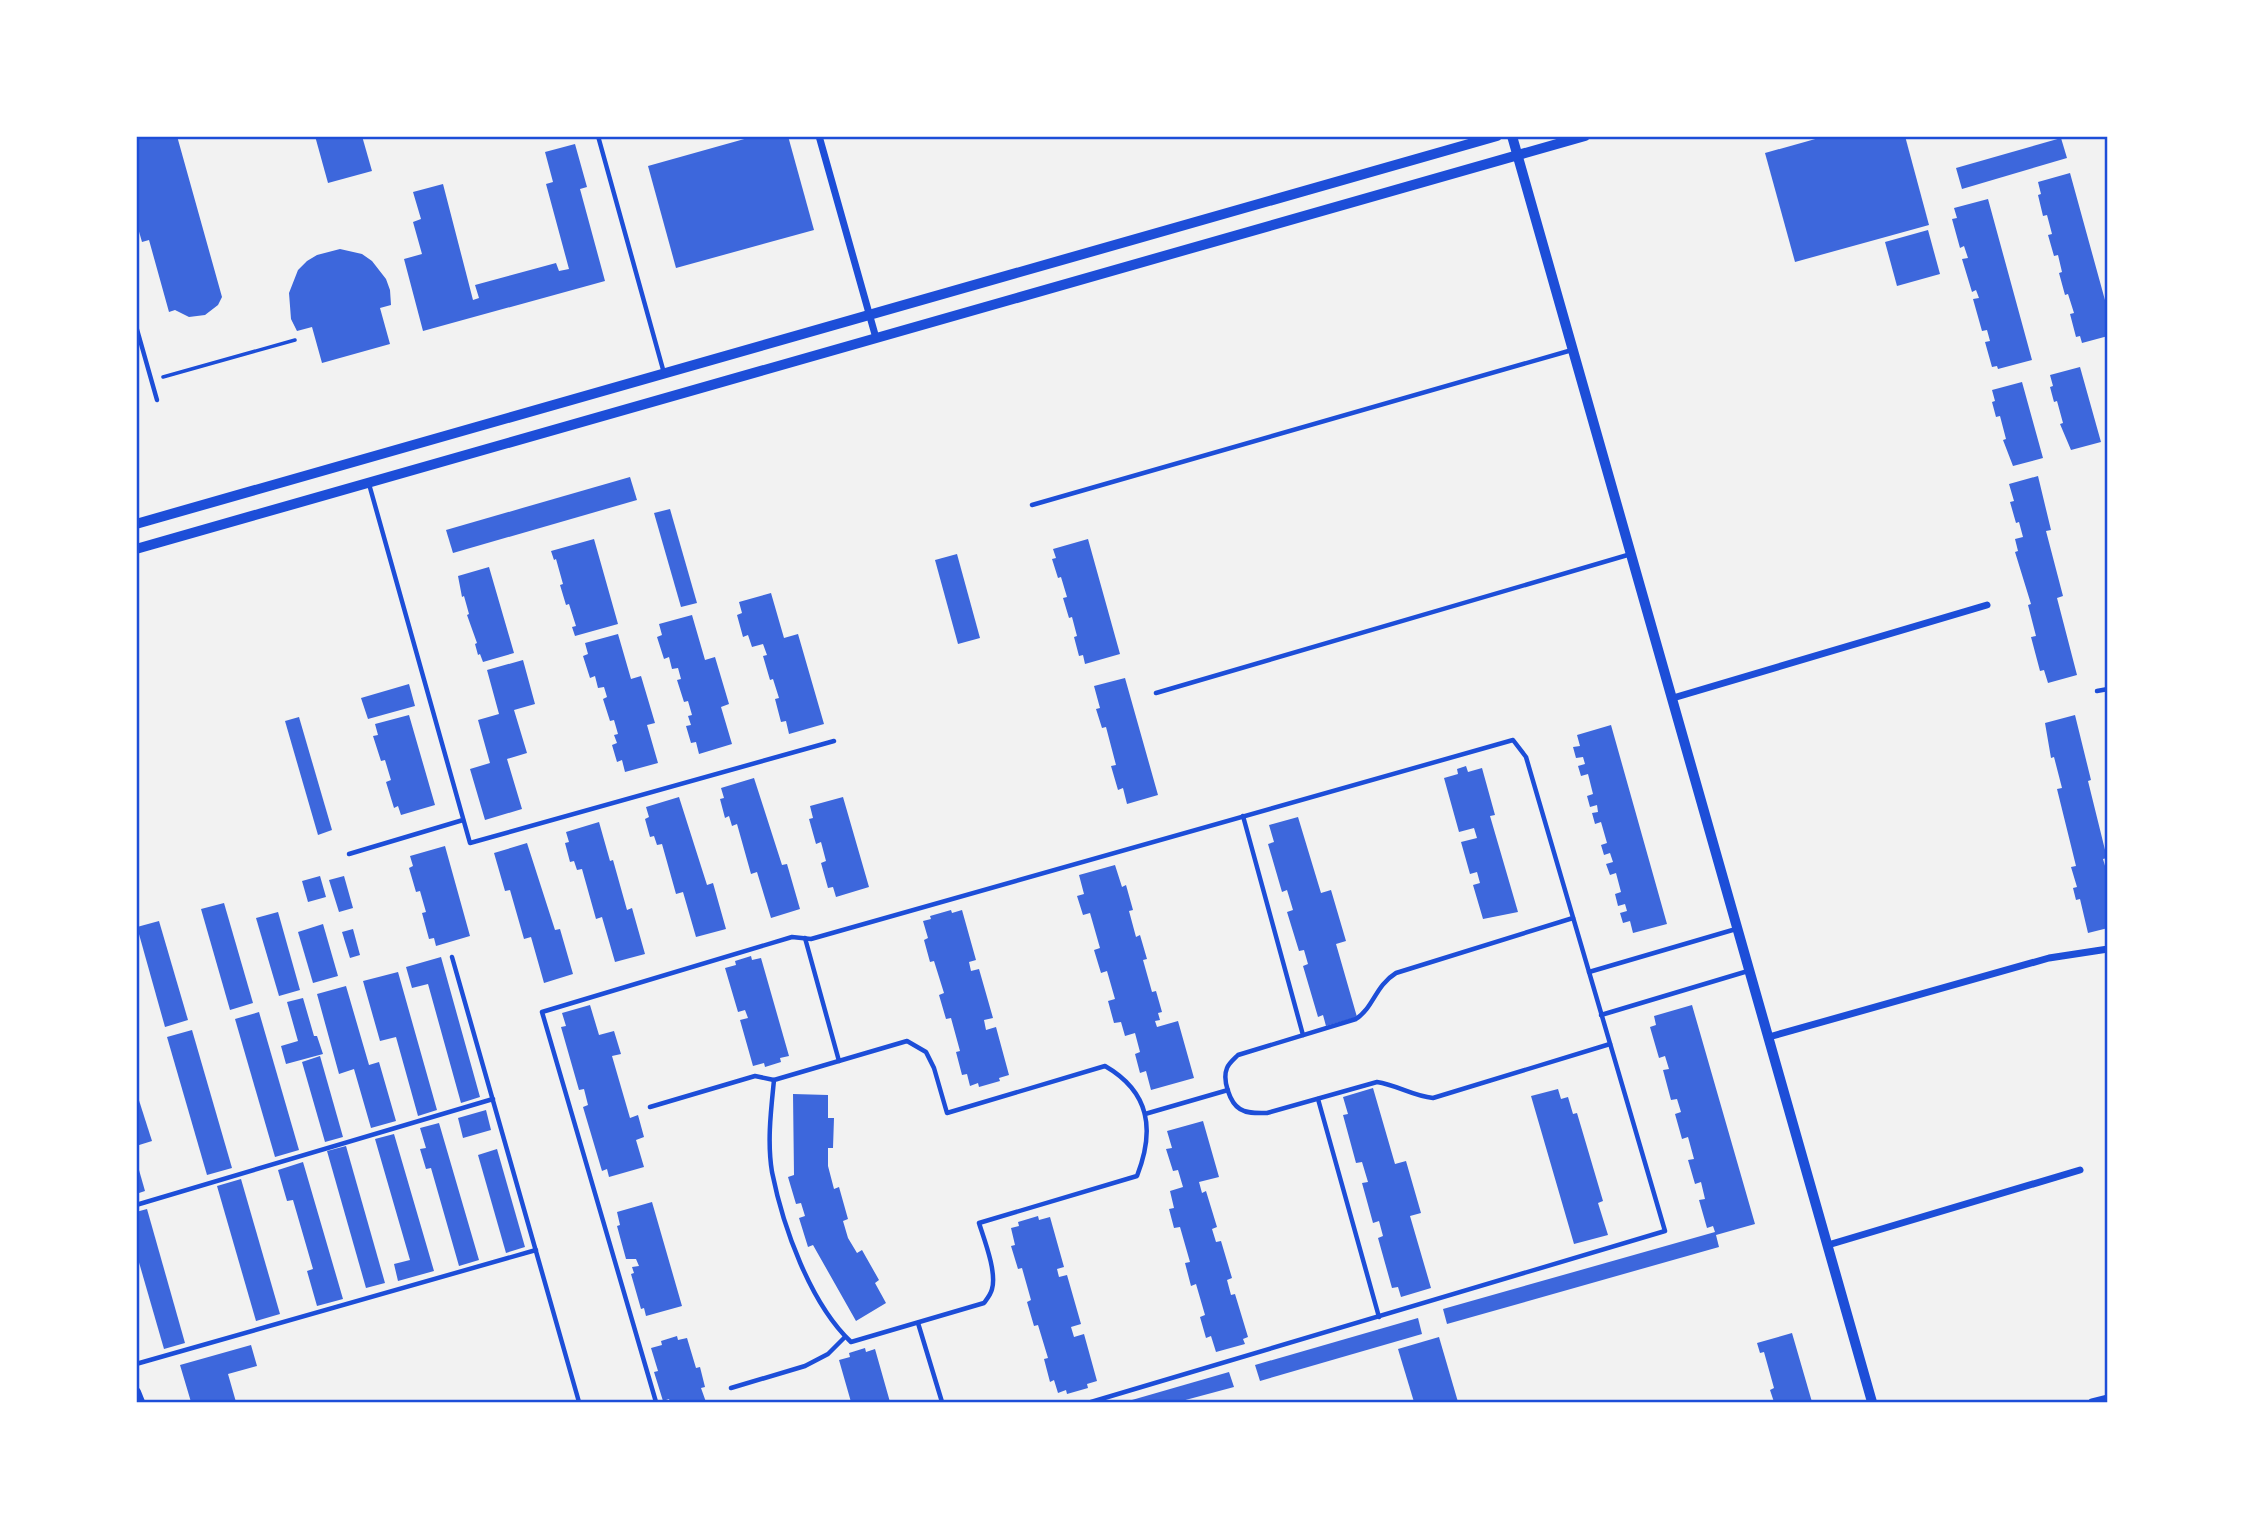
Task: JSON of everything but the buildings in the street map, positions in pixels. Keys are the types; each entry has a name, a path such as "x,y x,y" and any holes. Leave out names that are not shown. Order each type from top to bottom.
{"main road":[{"path":"136,524 1497,136"},
{"path":"136,549 1585,136"}],"street":[{"path":"819,136 876,338"},
{"path":"1512,136 1872,1402"},
{"path":"1673,698 1987,605"},
{"path":"1769,1037 2049,958 2108,949"},
{"path":"1828,1245 2080,1170"},
{"path":"136,1392 139,1402"},
{"path":"2092,1402 2108,1398"}],"lane":[{"path":"598,136 664,374"},
{"path":"136,326 157,400"},
{"path":"1032,505 1573,350"},
{"path":"369,483 470,843 834,741"},
{"path":"1156,694 1631,554"},
{"path":"2097,691 2108,689"},
{"path":"656,1402 542,1012 792,937 811,939 1513,740 1526,757 1665,1231 1091,1402"},
{"path":"1243,816 1303,1035"},
{"path":"349,854 463,820"},
{"path":"1573,918 1396,973 1384,981 1365,1013 1356,1019 1238,1055 1227,1066 1228,1090 1237,1108 1249,1113 1267,1113 1377,1082 1417,1096 1433,1098 1610,1044"},
{"path":"1588,972 1738,928"},
{"path":"805,938 839,1061"},
{"path":"452,957 579,1402"},
{"path":"1601,1015 1751,971"},
{"path":"650,1107 755,1076 774,1080 907,1041 926,1052 934,1068 947,1113 1105,1066 1133,1088 1145,1114 1147,1121 1144,1158 1137,1176 979,1223 993,1281 992,1289 984,1303 851,1342 837,1329 799,1259 772,1171 769,1127 774,1080"},
{"path":"1145,1114 1228,1090"},
{"path":"1318,1099 1379,1317"},
{"path":"136,1205 493,1100"},
{"path":"136,1364 536,1250"},
{"path":"918,1323 942,1402"},
{"path":"731,1388 805,1366 828,1354 845,1337"}],"path":[{"path":"152,380 295,340"}]}
